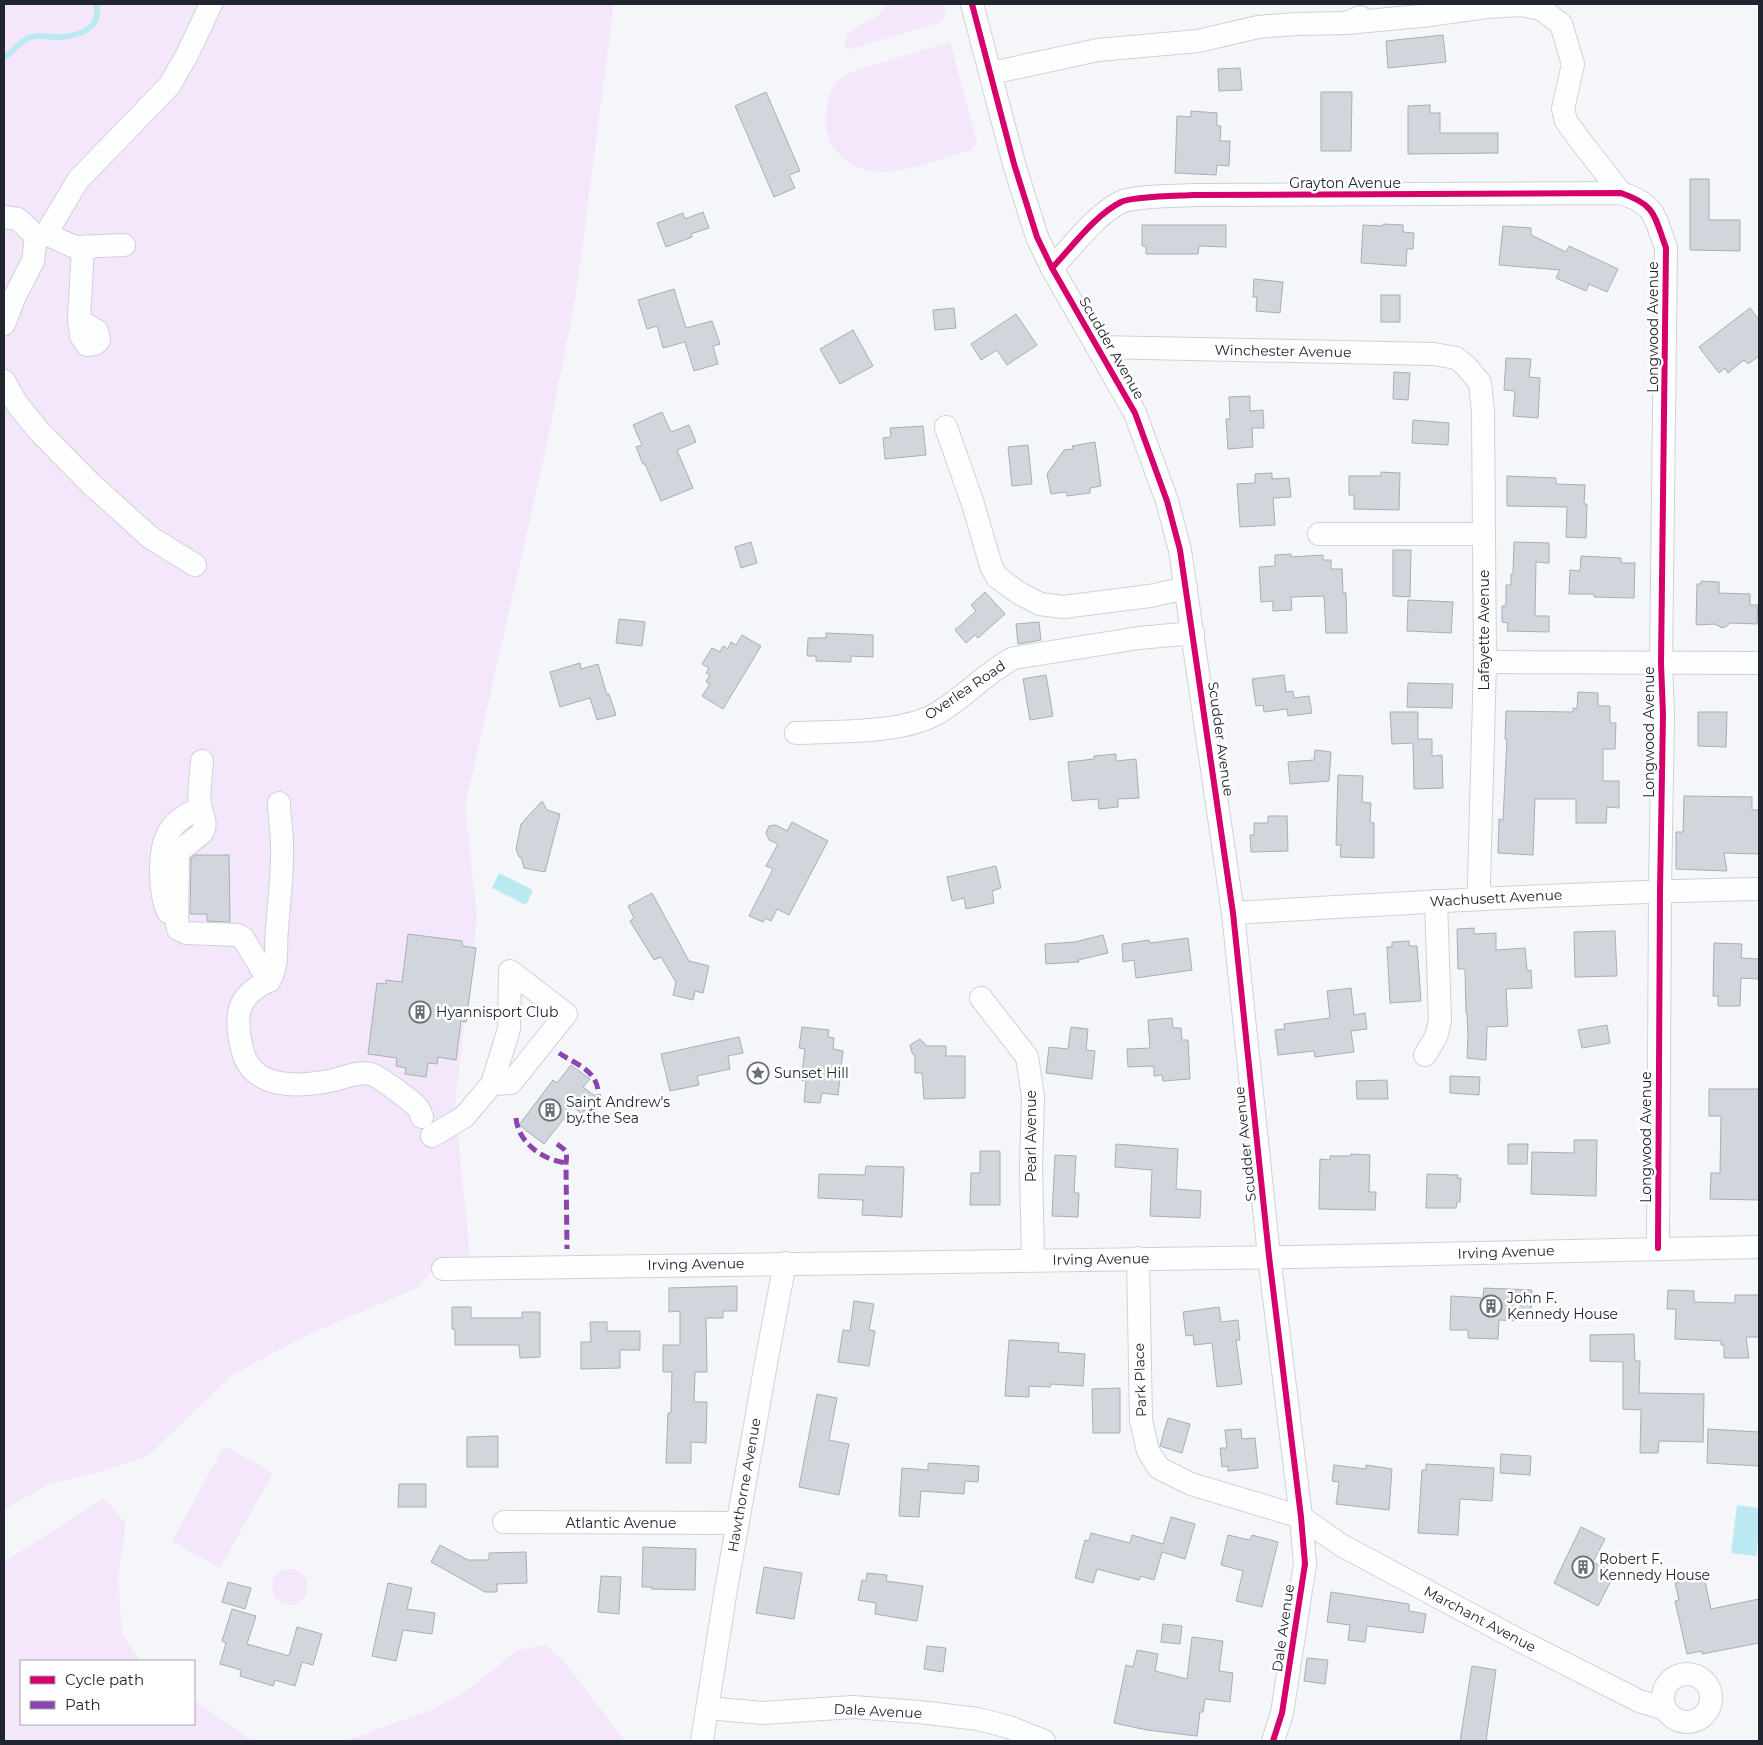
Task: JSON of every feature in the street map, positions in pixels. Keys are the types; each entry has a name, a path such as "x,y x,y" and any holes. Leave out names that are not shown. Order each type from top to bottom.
{"street":[{"path":"4,324 15,296 33,261 41,235 78,180 168,86 188,55 211,4"},
{"name":"Scudder Avenue","path":"972,4 992,73 1014,164 1037,237 1052,268 1098,347 1142,429 1167,501 1180,550 1233,913 1269,1256 1301,1517"},
{"path":"1346,22 1392,4"},
{"path":"992,73 1098,50 1198,41 1258,27 1421,16 1496,6 1522,5 1541,9 1561,24 1573,64 1563,109 1566,121 1621,192"},
{"name":"Grayton Avenue","path":"1052,268 1085,231 1104,214 1122,202 1141,199 1194,196 1621,192 1638,199 1652,209 1655,218"},
{"path":"4,217 18,219 41,235 75,248 124,245"},
{"name":"Longwood Avenue","path":"1655,218 1666,248 1661,663 1663,714 1658,1248"},
{"path":"79,318 83,248"},
{"name":"Winchester Avenue","path":"1098,347 1434,354 1456,358 1466,366"},
{"name":"Lafayette Avenue","path":"1466,366 1480,383 1483,412 1485,662 1479,884 1481,899"},
{"path":"4,381 17,404 38,430 91,484 147,534 195,565"},
{"path":"946,427 973,504 989,560 997,577 1019,593 1040,604 1076,607 1150,596 1186,588"},
{"path":"1320,534 1484,534"},
{"name":"Overlea Road","path":"796,733 868,729 913,724 942,709 999,666 1014,658 1139,638 1193,633"},
{"path":"1485,662 1759,663"},
{"path":"202,760 200,799 204,829 202,833 178,852 178,929 186,934 238,935 243,938 269,981"},
{"path":"279,803 282,846 280,905 275,963 269,981 250,992 239,1012 241,1045 247,1062 256,1073 273,1082 294,1084 332,1080 360,1073 371,1074 383,1080 417,1107 427,1127 464,1117 492,1084 509,1029 510,971 566,1014 511,1083 492,1084"},
{"name":"Wachusett Avenue","path":"1233,913 1436,901 1660,891 1759,889"},
{"path":"1425,1055 1436,1037 1440,1021 1436,901"},
{"name":"Pearl Avenue","path":"981,998 1027,1057 1033,1096 1031,1167 1033,1259"},
{"name":"Irving Avenue","path":"443,1269 1759,1247"},
{"name":"Park Place","path":"1138,1258 1140,1420 1148,1451 1159,1468 1191,1484 1301,1517"},
{"name":"Hawthorne Avenue","path":"702,1741 738,1523 785,1263"},
{"name":"Marchant Avenue","path":"1301,1517 1341,1545 1436,1597 1639,1701 1666,1709"},
{"name":"Dale Avenue","path":"1273,1741 1282,1713 1304,1564 1301,1517"},
{"name":"Atlantic Avenue","path":"504,1522 738,1523"},
{"name":"Dale Avenue","path":"708,1708 762,1712 853,1707 919,1712 978,1719 1044,1741"}],"shaded area":[{"name":"Hyannisport Club","path":"4,4 614,4 576,295 545,453 465,806 477,917 455,1105 470,1256 441,1261 417,1288 309,1334 232,1375 148,1456 93,1474 48,1484 4,1510"},
{"path":"888,4 944,4 946,16 939,23 851,49 844,48 848,35 852,31 877,16"},
{"path":"950,42 977,142 971,150 906,169 880,172 859,168 840,156 829,139 826,129 827,106 833,86 845,76 857,70"},
{"path":"224,1446 273,1473 220,1568 172,1541"},
{"path":"104,1498 126,1524 118,1576 122,1634 139,1660 20,1660 20,1725 195,1725 195,1701 250,1739 273,1741 4,1741 4,1562"},
{"path":"290,1569 297,1570 303,1574 307,1580 307,1594 303,1600 297,1604 290,1605 283,1604 277,1600 273,1594 272,1587 273,1580 277,1574 283,1570"},
{"path":"545,1645 563,1660 625,1741 320,1741 351,1739 434,1709 466,1691 518,1650"}],"water":[{"path":"499,873 533,890 526,905 492,888"},
{"path":"1737,1505 1759,1508 1756,1556 1731,1553"}],"building":[{"path":"1443,35 1446,62 1388,68 1386,41"},
{"path":"1240,68 1242,90 1219,91 1218,69"},
{"path":"766,92 800,171 789,175 795,188 774,197 735,106"},
{"path":"1321,92 1352,92 1351,151 1321,151"},
{"path":"1430,105 1430,113 1440,113 1440,133 1498,133 1498,153 1408,154 1408,106"},
{"path":"1191,111 1217,113 1217,126 1221,126 1220,141 1230,141 1229,166 1217,165 1216,175 1175,173 1177,116 1191,117"},
{"path":"1690,179 1709,179 1709,220 1740,220 1740,251 1690,250"},
{"path":"703,212 709,228 691,234 692,237 666,247 657,223 683,213 685,219"},
{"path":"1383,224 1403,225 1403,232 1414,233 1413,249 1407,249 1406,266 1361,263 1363,225 1383,226"},
{"path":"1142,225 1226,225 1226,247 1199,246 1198,254 1146,254 1146,246 1142,246"},
{"path":"1503,226 1531,228 1531,235 1566,252 1569,246 1618,269 1607,292 1589,284 1586,291 1556,278 1560,270 1499,265"},
{"path":"1254,279 1283,282 1280,313 1256,311 1257,297 1253,297"},
{"path":"674,289 686,328 712,321 720,344 713,346 718,364 694,371 685,342 663,348 657,326 647,329 638,300"},
{"path":"1381,295 1400,295 1400,322 1381,322"},
{"path":"954,308 956,328 935,330 933,310"},
{"path":"1750,308 1759,320 1759,356 1748,364 1744,360 1728,373 1725,368 1719,373 1699,347"},
{"path":"1016,314 1037,345 1007,365 997,350 981,360 971,344"},
{"path":"853,330 873,366 840,384 820,349"},
{"path":"1506,358 1531,359 1529,377 1540,378 1538,418 1513,416 1515,391 1504,390"},
{"path":"1394,372 1410,373 1408,400 1393,399"},
{"path":"1250,396 1250,411 1263,410 1264,428 1252,428 1253,447 1228,449 1226,419 1230,419 1229,397"},
{"path":"662,412 671,432 689,425 696,442 677,450 693,488 661,501 636,447 642,445 633,425"},
{"path":"1413,420 1449,423 1448,445 1412,443"},
{"path":"923,426 926,455 885,459 883,438 891,437 890,428"},
{"path":"1095,442 1101,486 1090,488 1090,493 1067,496 1066,492 1051,494 1047,474 1064,450 1073,449 1072,446"},
{"path":"1028,445 1032,484 1012,486 1008,447"},
{"path":"1381,472 1400,473 1399,510 1354,509 1354,495 1349,495 1349,476 1381,476"},
{"path":"1272,473 1272,479 1289,478 1291,497 1273,498 1275,525 1240,527 1237,484 1255,483 1255,474"},
{"path":"1507,476 1556,478 1556,484 1585,485 1584,504 1587,504 1586,538 1566,537 1567,507 1507,506"},
{"path":"751,542 757,563 741,568 735,547"},
{"path":"1514,542 1549,543 1549,563 1536,562 1535,616 1549,616 1549,632 1507,631 1508,623 1502,622 1502,606 1506,606 1506,585 1511,585 1511,574 1513,574"},
{"path":"1393,550 1411,550 1410,597 1393,596"},
{"path":"1291,554 1291,557 1323,555 1323,560 1331,560 1331,569 1342,569 1343,593 1346,593 1347,633 1326,633 1324,596 1291,597 1292,610 1273,611 1273,601 1261,602 1259,567 1275,566 1275,555"},
{"path":"1581,556 1621,558 1621,563 1635,563 1634,598 1594,597 1594,594 1569,594 1570,570 1580,571"},
{"path":"1701,581 1719,582 1719,593 1750,594 1750,605 1758,605 1757,624 1730,623 1722,628 1715,624 1696,625 1697,584 1701,584"},
{"path":"985,592 1005,614 978,638 975,635 966,643 955,630 976,611 971,605"},
{"path":"1408,600 1453,602 1451,633 1407,631"},
{"path":"619,619 645,622 642,646 616,643"},
{"path":"1039,622 1041,640 1018,644 1016,624"},
{"path":"826,633 873,635 873,657 851,656 851,662 816,661 816,656 807,656 808,638 826,638"},
{"path":"742,635 761,646 723,709 702,696 710,684 706,682 710,675 706,673 709,668 702,664 712,648 720,652 723,646 728,649 731,642 736,645"},
{"path":"580,663 581,669 598,664 607,695 609,694 616,715 597,720 590,698 560,707 550,672"},
{"path":"1046,675 1053,716 1030,720 1023,679"},
{"path":"1284,675 1286,692 1293,691 1294,698 1309,696 1312,713 1288,716 1287,709 1264,712 1263,705 1256,706 1252,679"},
{"path":"1408,683 1453,684 1452,708 1407,707"},
{"path":"1578,692 1598,693 1598,706 1610,706 1610,723 1616,723 1615,749 1603,749 1603,781 1619,781 1619,808 1607,807 1606,823 1576,823 1576,799 1535,799 1533,855 1498,853 1499,819 1503,820 1507,739 1505,739 1506,711 1573,712 1573,708 1577,709"},
{"path":"1390,712 1418,712 1418,739 1432,739 1432,756 1442,755 1443,788 1414,789 1413,743 1392,744"},
{"path":"1698,712 1727,712 1726,747 1698,746"},
{"path":"1315,750 1331,752 1329,781 1290,784 1288,762 1314,760"},
{"path":"1116,754 1116,761 1136,759 1139,798 1118,799 1118,807 1099,809 1098,799 1072,801 1068,762 1094,759 1094,756"},
{"path":"1338,775 1363,776 1362,802 1371,803 1370,822 1374,823 1374,858 1340,857 1341,845 1336,845"},
{"path":"1684,796 1752,797 1752,810 1759,810 1759,854 1724,853 1727,871 1676,869 1676,832 1683,832"},
{"path":"542,801 547,810 560,814 545,872 524,868 521,857 519,857 516,849 521,824"},
{"path":"1268,816 1287,816 1288,851 1251,852 1250,835 1254,835 1254,823 1268,823"},
{"path":"792,822 828,841 789,915 777,909 771,921 765,918 763,922 749,916 773,869 766,866 778,844 769,840 766,833 769,826 776,825 787,831"},
{"path":"195,855 229,855 230,922 207,921 207,914 190,914 191,858"},
{"path":"996,866 1001,888 992,891 994,903 966,909 964,898 952,901 947,877"},
{"path":"652,893 689,961 709,966 703,993 695,991 693,1000 673,995 676,982 661,957 654,960 630,921 634,918 628,906"},
{"path":"1474,928 1474,934 1496,933 1496,950 1525,948 1527,971 1531,970 1532,988 1506,989 1508,1026 1487,1027 1486,1060 1467,1058 1468,1035 1465,969 1458,969 1457,929"},
{"path":"1615,931 1617,976 1575,977 1574,932"},
{"name":"Hyannisport Club","path":"408,934 462,941 462,946 476,948 466,1022 461,1021 456,1060 438,1057 437,1064 428,1063 426,1077 405,1074 406,1068 396,1066 397,1058 368,1054 377,983 386,984 386,980 402,982"},
{"path":"1103,935 1108,953 1078,960 1079,962 1046,964 1045,944 1075,942"},
{"path":"1188,938 1192,970 1136,978 1134,960 1123,962 1122,944 1149,940 1150,943"},
{"path":"1409,941 1409,946 1417,946 1421,1001 1390,1003 1387,947 1392,947 1392,942"},
{"path":"1714,943 1742,944 1741,958 1759,959 1759,979 1741,978 1740,1006 1718,1006 1718,996 1713,996"},
{"path":"1351,988 1354,1015 1365,1013 1367,1029 1351,1031 1354,1052 1315,1057 1314,1051 1278,1055 1275,1030 1285,1029 1284,1024 1330,1018 1327,991"},
{"path":"1172,1018 1173,1028 1181,1028 1182,1040 1188,1040 1190,1079 1163,1081 1162,1075 1154,1076 1154,1066 1128,1067 1127,1049 1150,1048 1148,1020"},
{"path":"1607,1025 1610,1043 1582,1048 1578,1030"},
{"path":"802,1027 829,1030 828,1037 834,1038 833,1049 843,1051 838,1095 822,1093 820,1103 804,1102 806,1081 801,1080 805,1049 799,1048"},
{"path":"1071,1027 1088,1029 1086,1050 1095,1051 1092,1079 1046,1073 1049,1047 1068,1049"},
{"path":"739,1037 743,1053 728,1056 730,1069 697,1076 699,1085 670,1091 661,1054"},
{"path":"920,1039 927,1046 946,1046 946,1056 965,1056 965,1098 924,1099 922,1073 915,1073 915,1056 910,1045"},
{"name":"Saint Andrew's by the Sea","path":"571,1065 590,1079 583,1087 595,1096 582,1114 573,1107 544,1144 519,1125 553,1080 557,1083"},
{"path":"1450,1076 1480,1077 1479,1095 1450,1093"},
{"path":"1387,1080 1388,1099 1357,1099 1356,1081"},
{"path":"1709,1089 1759,1089 1759,1200 1710,1199 1711,1173 1720,1173 1721,1116 1709,1116"},
{"path":"1574,1140 1597,1140 1596,1196 1531,1194 1532,1152 1574,1153"},
{"path":"1116,1144 1178,1149 1176,1189 1201,1191 1200,1218 1150,1216 1152,1170 1115,1167"},
{"path":"1508,1144 1528,1144 1527,1164 1508,1164"},
{"path":"980,1151 1000,1151 1000,1205 970,1205 971,1173 980,1173"},
{"path":"1351,1154 1370,1155 1369,1192 1376,1192 1375,1210 1319,1209 1320,1159 1330,1160 1330,1156 1351,1156"},
{"path":"1055,1155 1076,1156 1074,1193 1079,1193 1078,1217 1052,1216"},
{"path":"866,1166 904,1167 902,1217 862,1215 863,1200 818,1198 819,1174 865,1175"},
{"path":"1427,1174 1458,1175 1457,1178 1461,1178 1460,1202 1457,1202 1456,1208 1426,1208"},
{"path":"737,1286 737,1311 723,1311 723,1318 706,1318 707,1372 695,1372 694,1402 707,1402 706,1443 691,1442 691,1463 666,1463 668,1413 671,1413 672,1372 663,1372 663,1345 680,1345 680,1311 669,1312 669,1288"},
{"name":"John F. Kennedy House","path":"1484,1288 1532,1290 1531,1314 1518,1314 1518,1321 1499,1320 1498,1339 1468,1338 1468,1330 1450,1330 1451,1296 1483,1298"},
{"path":"1668,1290 1694,1291 1694,1302 1735,1303 1735,1295 1759,1295 1759,1337 1746,1337 1749,1358 1724,1358 1724,1345 1721,1345 1721,1341 1675,1339 1676,1309 1667,1309"},
{"path":"854,1301 874,1304 869,1330 875,1331 869,1366 838,1362 843,1330 850,1331"},
{"path":"452,1307 471,1307 471,1318 522,1318 522,1312 540,1312 540,1357 520,1358 519,1345 455,1345 455,1329 452,1329"},
{"path":"1219,1307 1221,1322 1238,1320 1240,1340 1236,1340 1242,1384 1217,1387 1212,1343 1194,1345 1193,1335 1186,1336 1183,1312"},
{"path":"590,1322 607,1322 607,1331 640,1331 640,1350 620,1350 620,1368 581,1369 581,1342 591,1342"},
{"path":"1634,1334 1635,1361 1640,1361 1639,1393 1704,1394 1703,1442 1659,1441 1658,1453 1640,1453 1641,1410 1623,1409 1623,1362 1590,1361 1590,1335"},
{"path":"1009,1340 1059,1343 1058,1352 1085,1354 1083,1386 1051,1384 1050,1387 1029,1386 1029,1397 1005,1396"},
{"path":"1120,1388 1120,1433 1093,1433 1092,1389"},
{"path":"817,1394 837,1398 829,1440 849,1444 839,1495 799,1487"},
{"path":"1168,1418 1190,1424 1182,1453 1160,1446"},
{"path":"1241,1429 1242,1439 1255,1438 1258,1468 1228,1471 1228,1466 1222,1467 1220,1448 1227,1448 1225,1430"},
{"path":"1708,1429 1759,1432 1759,1466 1707,1463"},
{"path":"498,1436 498,1467 467,1467 467,1437"},
{"path":"1501,1454 1531,1456 1530,1475 1500,1473"},
{"path":"928,1463 979,1466 978,1482 965,1481 964,1494 921,1491 919,1517 899,1516 902,1468 928,1470"},
{"path":"1426,1464 1494,1468 1492,1501 1460,1499 1458,1535 1418,1533 1422,1470 1426,1470"},
{"path":"1334,1465 1366,1469 1366,1465 1392,1469 1389,1510 1336,1504 1339,1482 1332,1481"},
{"path":"399,1484 426,1484 426,1507 398,1507"},
{"path":"1171,1517 1195,1524 1185,1559 1162,1552 1154,1580 1141,1576 1139,1580 1097,1569 1093,1583 1075,1578 1085,1540 1089,1541 1091,1533 1130,1543 1132,1535 1163,1544"},
{"name":"Robert F. Kennedy House","path":"1581,1527 1605,1539 1593,1562 1615,1573 1598,1606 1554,1583"},
{"path":"1228,1535 1250,1540 1252,1535 1278,1542 1262,1607 1236,1601 1243,1571 1221,1565"},
{"path":"440,1545 468,1560 489,1560 489,1553 526,1552 527,1583 497,1584 497,1592 485,1592 431,1562"},
{"path":"643,1547 696,1549 695,1590 642,1587"},
{"path":"764,1567 802,1573 794,1619 756,1613"},
{"path":"867,1573 887,1575 886,1581 923,1586 917,1621 875,1614 876,1603 858,1600 862,1580 866,1581"},
{"path":"601,1576 621,1577 619,1614 598,1612"},
{"path":"1704,1577 1711,1609 1759,1599 1759,1643 1702,1654 1702,1651 1687,1654 1675,1601 1679,1600 1675,1583"},
{"path":"228,1582 251,1588 245,1609 222,1602"},
{"path":"388,1583 412,1588 407,1609 435,1613 432,1634 403,1630 396,1661 372,1656"},
{"path":"1331,1592 1409,1604 1409,1611 1426,1614 1423,1633 1367,1626 1365,1642 1348,1640 1350,1625 1327,1622"},
{"path":"232,1609 256,1616 247,1644 289,1656 297,1627 322,1634 313,1665 302,1662 295,1686 275,1680 273,1686 240,1676 241,1670 220,1664 226,1643 222,1641"},
{"path":"1163,1624 1182,1626 1180,1644 1161,1642"},
{"path":"1192,1637 1223,1641 1219,1671 1233,1673 1230,1702 1205,1699 1203,1712 1200,1712 1197,1736 1147,1730 1114,1723 1126,1665 1133,1667 1137,1650 1158,1654 1155,1671 1187,1679"},
{"path":"927,1646 946,1648 943,1672 924,1669"},
{"path":"1307,1658 1328,1660 1325,1684 1304,1681"},
{"path":"1472,1666 1496,1670 1486,1741 1460,1741"}],"waterway":[{"path":"4,57 28,38 37,36 64,37 84,31 94,24 97,12 96,4"}],"marked path":[{"path":"559,1053 589,1072 598,1090 597,1102 586,1118 578,1122 567,1115"},
{"path":"516,1118 521,1135 533,1149 549,1158 566,1163"},
{"path":"557,1144 566,1153 567,1249"}],"cycle path":[{"path":"972,4 1014,164 1037,237 1052,268 1135,413 1167,501 1180,550 1233,913 1269,1256 1305,1564 1282,1713 1273,1741"},
{"path":"1052,268 1084,232 1111,208 1121,202 1146,197 1194,195 1621,193 1641,202 1656,219 1666,248 1661,663 1663,714 1658,1248"}],"place":[{"name":"Hyannisport Club","path":"420,1012"},
{"name":"Sunset Hill","path":"758,1073"},
{"name":"Saint Andrew's by the Sea","path":"550,1110"},
{"name":"John F. Kennedy House","path":"1491,1306"},
{"name":"Robert F. Kennedy House","path":"1583,1567"}]}
